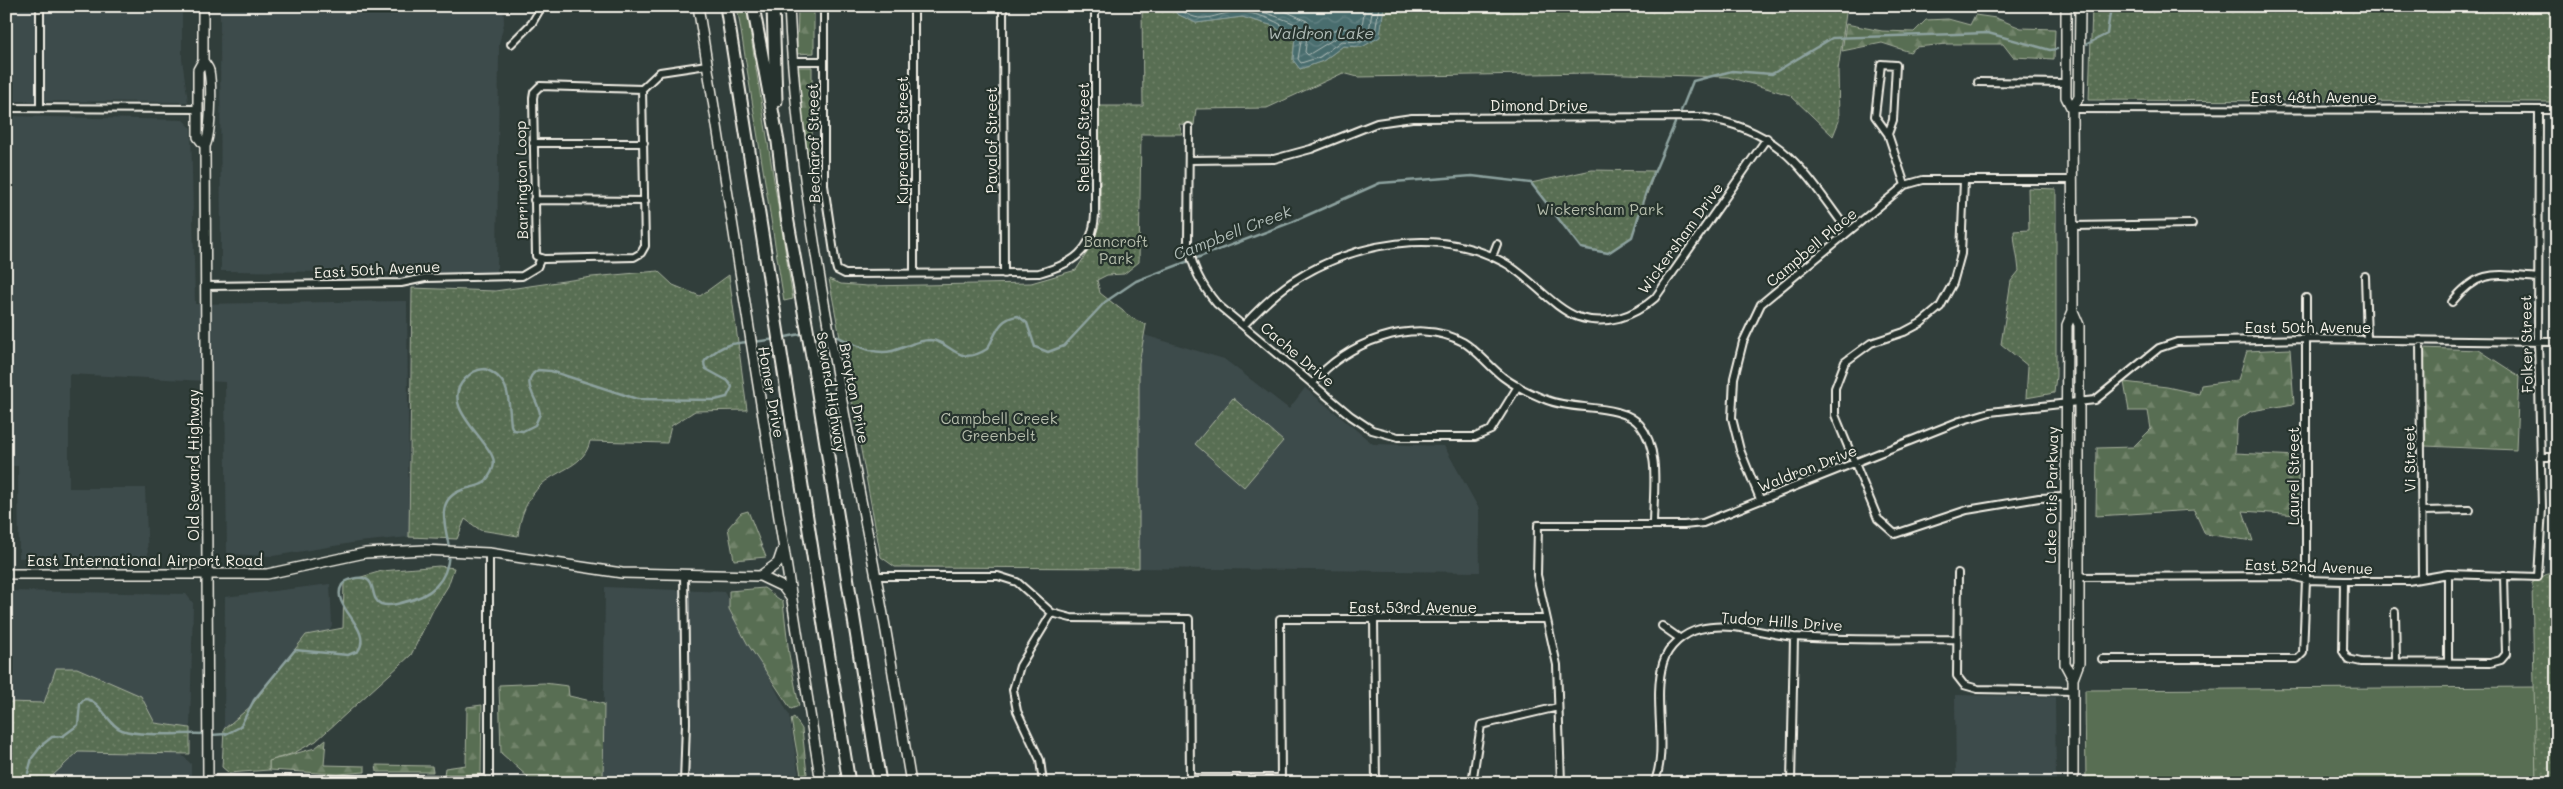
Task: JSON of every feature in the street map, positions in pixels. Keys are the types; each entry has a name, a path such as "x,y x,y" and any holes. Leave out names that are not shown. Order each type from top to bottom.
{"highway":[{"path":"720,6 733,50"},
{"path":"726,6 771,302 849,783"},
{"name":"Seward Highway","path":"753,6 778,142 787,216 813,362 880,783"},
{"path":"773,6 778,142"}],"main road":[{"name":"Old Seward Highway","path":"203,6 203,61 198,70 198,137 205,146"},
{"name":"Homer Drive","path":"698,6 754,369 821,782"},
{"name":"Brayton Drive","path":"789,6 806,192 833,356 876,576 911,783"},
{"name":"Lake Otis Parkway","path":"2066,6 2066,97 2072,109 2073,311 2079,325 2080,402 2080,663 2073,679"},
{"name":"Lake Otis Parkway","path":"2072,109 2079,96 2080,6"},
{"name":"Old Seward Highway","path":"203,61 209,70 210,122 210,137 205,146 208,781"},
{"path":"198,109 210,122"},
{"name":"Lake Otis Parkway","path":"2073,311 2067,325 2064,497 2065,664 2073,679 2074,691 2073,783"},
{"path":"760,576 778,563 783,545"},
{"name":"East International Airport Road","path":"6,574 267,574 366,553 424,550 489,553 598,571 760,576 783,587 792,598"}],"street":[{"path":"40,6 40,108"},
{"path":"511,44 532,22 542,6"},
{"name":"Becharof Street","path":"824,6 825,196 837,270 845,274 914,273"},
{"name":"Kupreanof Street","path":"914,6 914,273"},
{"name":"Pavalof Street","path":"1003,6 1004,274"},
{"name":"Shelikof Street","path":"1004,274 1039,273 1063,267 1073,260 1087,244 1094,225 1095,6"},
{"path":"794,62 824,60"},
{"path":"1888,134 1893,120 1896,65 1881,64 1875,116 1888,134 1905,186"},
{"path":"642,89 660,72 707,65"},
{"path":"1978,82 2066,83"},
{"name":"Barrington Loop","path":"540,86 642,89 644,142 645,246 641,253 634,257 541,258 536,256 534,246 534,92 540,86"},
{"path":"6,108 198,109"},
{"name":"East 48th Avenue","path":"2072,109 2557,110"},
{"name":"Folker Street","path":"2538,577 2542,508 2538,342 2539,110"},
{"name":"Dimond Drive","path":"1189,160 1256,160 1290,156 1377,123 1412,118 1700,117 1745,127 1767,138 1786,152 1804,171 1848,231"},
{"name":"Cache Drive","path":"1189,127 1190,252 1194,270 1217,304 1351,416 1372,430 1409,438 1464,438 1484,435 1497,422 1518,386"},
{"name":"Wickersham Drive","path":"1244,325 1271,298 1290,283 1320,266 1355,252 1389,244 1438,242 1471,249 1492,257 1522,273 1555,303 1576,316 1600,320 1635,313 1655,298 1767,138"},
{"path":"533,143 644,142"},
{"name":"Campbell Place","path":"1760,499 1740,450 1732,418 1734,378 1743,342 1761,304 1905,186 1924,180 2073,180"},
{"path":"1964,180 1961,254 1953,284 1940,306 1920,323 1904,332 1871,342 1845,362 1834,388 1835,416 1878,519 1895,534 1967,510 2039,498 2064,497"},
{"path":"534,200 645,201"},
{"path":"2073,226 2192,224"},
{"path":"1492,257 1497,244"},
{"name":"East 50th Avenue","path":"206,286 401,283 425,278 522,276 537,267 541,258"},
{"path":"914,273 1004,274"},
{"path":"2452,302 2464,287 2480,277 2492,275 2538,278"},
{"path":"2365,276 2366,340"},
{"name":"Laurel Street","path":"2102,660 2297,659 2303,653 2306,580 2306,298"},
{"path":"1313,383 1326,368 1361,346 1390,336 1430,332 1450,337 1470,347 1503,377 1518,386 1561,405 1614,411 1633,418 1643,429 1652,450 1652,525"},
{"name":"East 50th Avenue","path":"2080,402 2095,400 2159,348 2177,342 2306,339 2557,342"},
{"name":"Vi Street","path":"2420,340 2422,577"},
{"name":"Waldron Drive","path":"1546,619 1537,575 1538,525 1703,523 1960,421 1990,412 2080,402"},
{"path":"1633,418 1638,411"},
{"path":"2540,457 2557,457"},
{"path":"2422,511 2470,510"},
{"path":"489,553 489,783"},
{"path":"1958,573 1957,676 1964,685 1980,689 2074,691"},
{"path":"684,574 686,723 684,783"},
{"path":"2448,574 2448,662"},
{"name":"East 52nd Avenue","path":"2079,577 2292,576 2306,580 2344,581 2408,580 2448,574 2538,577"},
{"path":"2344,581 2343,652 2348,659 2361,662 2490,662 2501,660 2506,654 2504,575"},
{"path":"876,576 998,576 1017,582 1052,613 1082,619 1189,619 1190,781 1281,781"},
{"path":"2395,612 2396,661"},
{"path":"1043,783 1040,760 1017,711 1013,690 1020,666 1052,613"},
{"name":"East 53rd Avenue","path":"1281,781 1280,619 1546,619"},
{"path":"1546,619 1553,641 1557,665 1561,783"},
{"path":"1374,620 1376,783"},
{"path":"1654,783 1660,757 1659,684 1664,661 1679,638 1662,626"},
{"name":"Tudor Hills Drive","path":"1679,638 1701,629 1727,627 1794,637 1957,639"},
{"path":"1791,783 1794,637"},
{"path":"1472,783 1481,725 1558,707"},
{"path":"208,781 483,779 489,783"},
{"path":"802,783 821,782"}],"shaded area":[{"path":"6,6 182,6 182,59 188,102 6,101"},
{"path":"220,6 503,6 504,23 499,44 497,273 221,271"},
{"path":"6,116 183,120 191,128 195,304 407,301 409,537 358,542 273,556 227,554 225,382 69,374 69,488 145,488 148,558 19,558 18,466 6,466"},
{"path":"1144,335 1224,359 1289,409 1305,388 1373,444 1444,446 1479,509 1480,572 1139,568 1139,363"},
{"path":"330,584 332,625 329,631 306,635 251,706 224,729 225,597"},
{"path":"605,587 724,592 789,715 800,783 673,783 672,780 603,779"},
{"path":"6,591 186,594 193,603 190,728 155,723 141,696 44,703 6,702"},
{"path":"1955,695 2055,697 2056,783 1956,783"},
{"path":"78,752 181,754 191,764 191,783 49,783 51,777"}],"green space":[{"path":"737,6 746,6 793,299 784,301"},
{"path":"798,6 814,6 814,53 797,54"},
{"path":"1142,6 1169,6 1177,14 1196,23 1242,17 1274,26 1288,37 1295,36 1293,60 1300,69 1323,61 1343,46 1362,47 1379,37 1384,6 1847,6 1838,70 1839,121 1833,136 1790,95 1728,77 1591,73 1358,77 1343,73 1267,108 1196,109 1194,125 1179,124 1182,134 1141,134 1139,262 1124,274 1107,275 1097,280 1100,293 1132,318 1146,325 1139,363 1139,568 895,567 881,557 829,279 841,284 867,286 1031,283 1076,270 1092,245 1101,220 1099,106 1143,106"},
{"path":"2092,6 2557,6 2557,102 2089,100"},
{"path":"1975,15 1996,18 2021,28 2055,29 2054,59 2013,57 2003,44 1947,44 1916,47 1910,52 1882,43 1842,51 1846,24 1882,31 1914,32 1926,20 1948,19 1970,25"},
{"path":"798,67 812,67 812,189 801,132"},
{"name":"Wickersham Park","path":"1592,170 1655,171 1632,237 1608,253 1581,248 1531,183"},
{"path":"2028,188 2056,189 2056,376 2054,393 2026,398 2028,366 2001,344 2011,281 2019,271 2014,231 2029,230"},
{"path":"658,271 673,285 700,296 729,275 747,410 695,411 671,426 667,443 590,441 583,456 577,462 542,484 532,495 520,521 518,536 480,530 465,519 457,539 409,537 412,288 495,291 592,277"},
{"path":"2422,348 2479,350 2519,376 2516,450 2425,446"},
{"path":"2290,349 2294,404 2251,411 2237,420 2235,453 2298,456 2298,515 2243,511 2253,541 2205,534 2194,510 2096,516 2097,448 2133,447 2151,429 2148,411 2129,411 2124,382 2167,387 2199,394 2201,385 2238,380 2247,351"},
{"path":"1233,398 1283,441 1244,487 1195,444"},
{"path":"748,511 766,557 734,560 728,528 741,513"},
{"path":"439,566 454,568 448,586 433,610 411,655 316,741 294,753 269,761 269,770 229,773 222,767 224,729 251,706 306,635 343,628 344,582 382,571"},
{"path":"2547,574 2557,574 2557,783 2536,783 2532,583"},
{"path":"764,588 783,602 789,654 799,706 791,709 747,643 729,609 729,591"},
{"path":"56,668 77,668 141,696 155,723 190,728 190,754 78,752 51,777 49,783 6,783 6,702 44,703"},
{"path":"544,683 568,686 569,696 604,704 603,779 529,778 501,753 499,685"},
{"path":"2536,687 2536,783 2086,783 2085,690"},
{"path":"482,705 481,774 444,775 445,768 466,765 467,707"},
{"path":"794,717 802,729 807,774 801,775 791,719"},
{"path":"326,739 324,765 365,766 365,772 338,774 269,770 269,761 315,748"},
{"path":"376,765 432,766 433,772 377,772"}],"water":[{"name":"Waldron Lake","path":"1169,6 1384,6 1380,37 1362,47 1343,46 1323,61 1300,69 1293,60 1295,36 1288,37 1274,26 1242,17 1196,23 1177,14"}],"waterway":[{"name":"Campbell Creek","path":"2087,44 2107,34 2111,6"},
{"name":"Campbell Creek","path":"1681,111 1693,81 1732,71 1772,74 1832,38 1988,33 2050,50 2057,49"},
{"name":"Campbell Creek","path":"833,335 862,348 877,352 892,351 920,341 938,341 962,355 969,356 987,349 1002,324 1011,317 1018,316 1027,323 1035,347 1048,352 1064,346 1105,302 1136,281 1292,222 1380,183 1472,176 1531,183 1581,248 1608,253 1632,237 1646,192 1675,123"},
{"name":"Campbell Creek","path":"781,338 805,333"},
{"name":"Campbell Creek","path":"811,333 828,334"},
{"name":"Campbell Creek","path":"754,342 776,339"},
{"name":"Campbell Creek","path":"449,548 444,523 445,507 448,500 453,494 484,483 494,464 489,450 467,420 457,399 458,389 472,373 485,369 494,373 500,379 509,399 513,430 523,431 535,425 540,414 530,385 532,374 538,370 551,371 637,399 715,400 727,397 732,387 728,381 706,369 705,361 714,352 723,347 749,342"},
{"name":"Campbell Creek","path":"211,735 226,734 240,727 254,700 295,650 348,655 358,651 361,643 360,634 341,601 340,593 344,583 356,578 366,579 371,584 375,599 378,602 390,605 402,603 422,596 436,586 445,572 449,554"},
{"name":"Campbell Creek","path":"28,773 32,758 42,745 52,737 63,736 78,725 80,704 84,699 90,700 100,707 112,723 122,730 151,734 205,734"}],"park label":[{"name":"Bancroft Park","path":"1116,250"},
{"name":"Campbell Creek Greenbelt","path":"999,426"}]}
